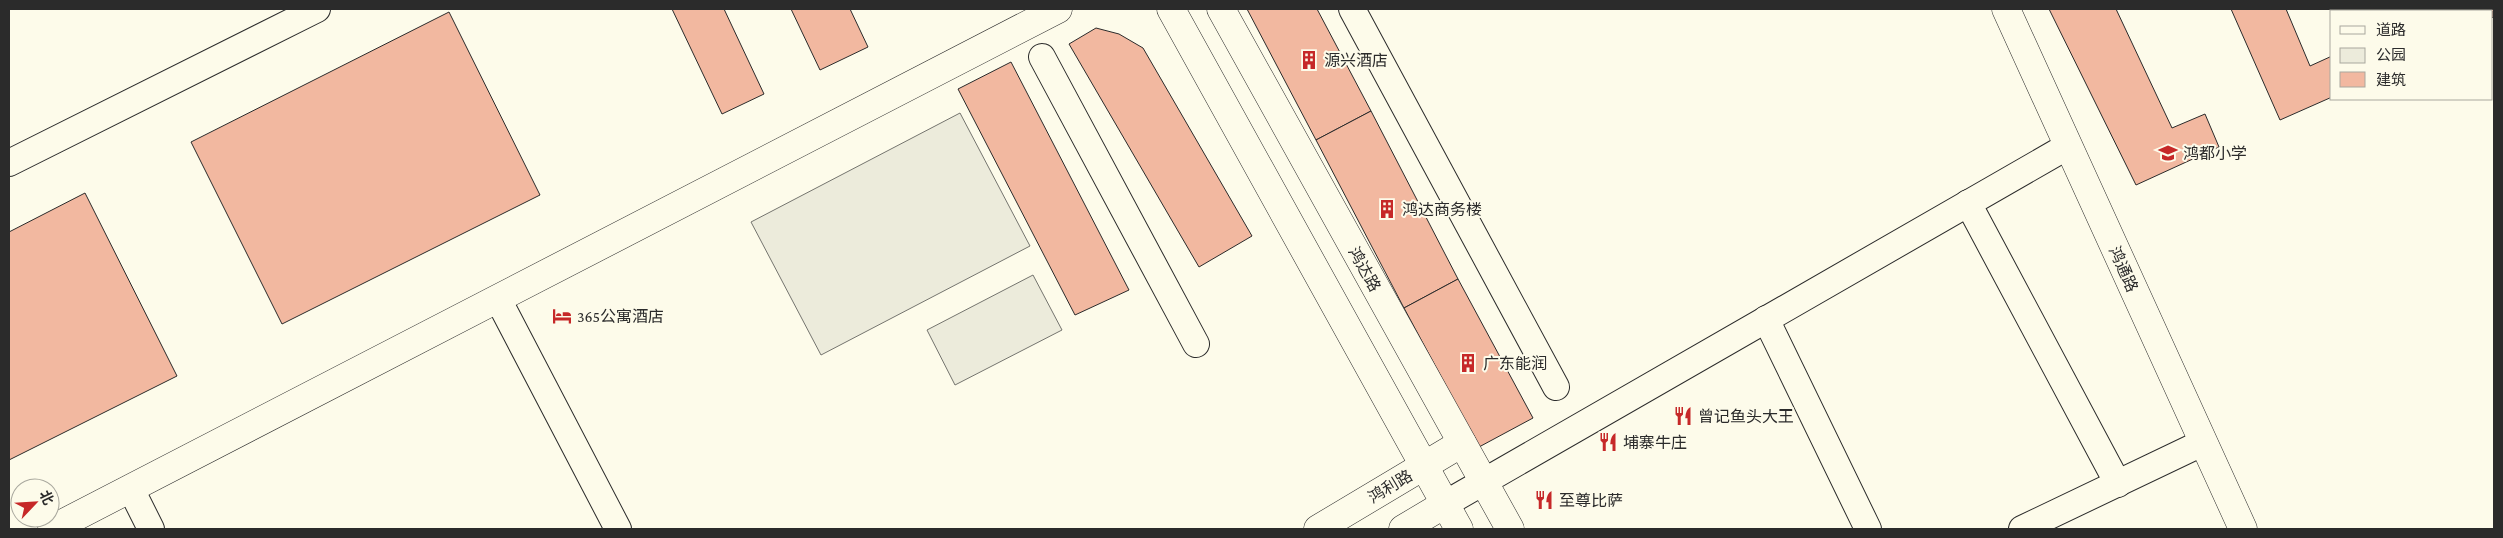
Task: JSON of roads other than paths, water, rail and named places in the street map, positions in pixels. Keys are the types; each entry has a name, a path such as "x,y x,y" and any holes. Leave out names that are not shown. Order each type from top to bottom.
{"street":[{"path":"9,163 317,9"},
{"path":"52,529 1058,9"},
{"path":"1171,9 1459,529"},
{"name":"鸿达路","path":"1221,9 1510,529"},
{"path":"1352,9 1556,387"},
{"name":"鸿通路","path":"2006,9 2202,443 2243,529"},
{"path":"1042,57 1196,344"},
{"path":"1404,529 2068,146"},
{"path":"1968,203 2118,484"},
{"path":"498,299 618,529"},
{"path":"1766,319 1868,529"},
{"path":"2022,529 2202,443"},
{"name":"鸿利路","path":"1318,529 1462,444"},
{"path":"131,489 151,529"}],"place":[{"name":"源兴酒店","path":"1309,60"},
{"name":"鸿都小学","path":"2168,153"},
{"name":"鸿达商务楼","path":"1387,209"},
{"name":"365公寓酒店","path":"562,316"},
{"name":"广东能润","path":"1468,363"},
{"name":"曾记鱼头大王","path":"1683,416"},
{"name":"埔寨牛庄","path":"1608,442"},
{"name":"至尊比萨","path":"1544,500"}]}
